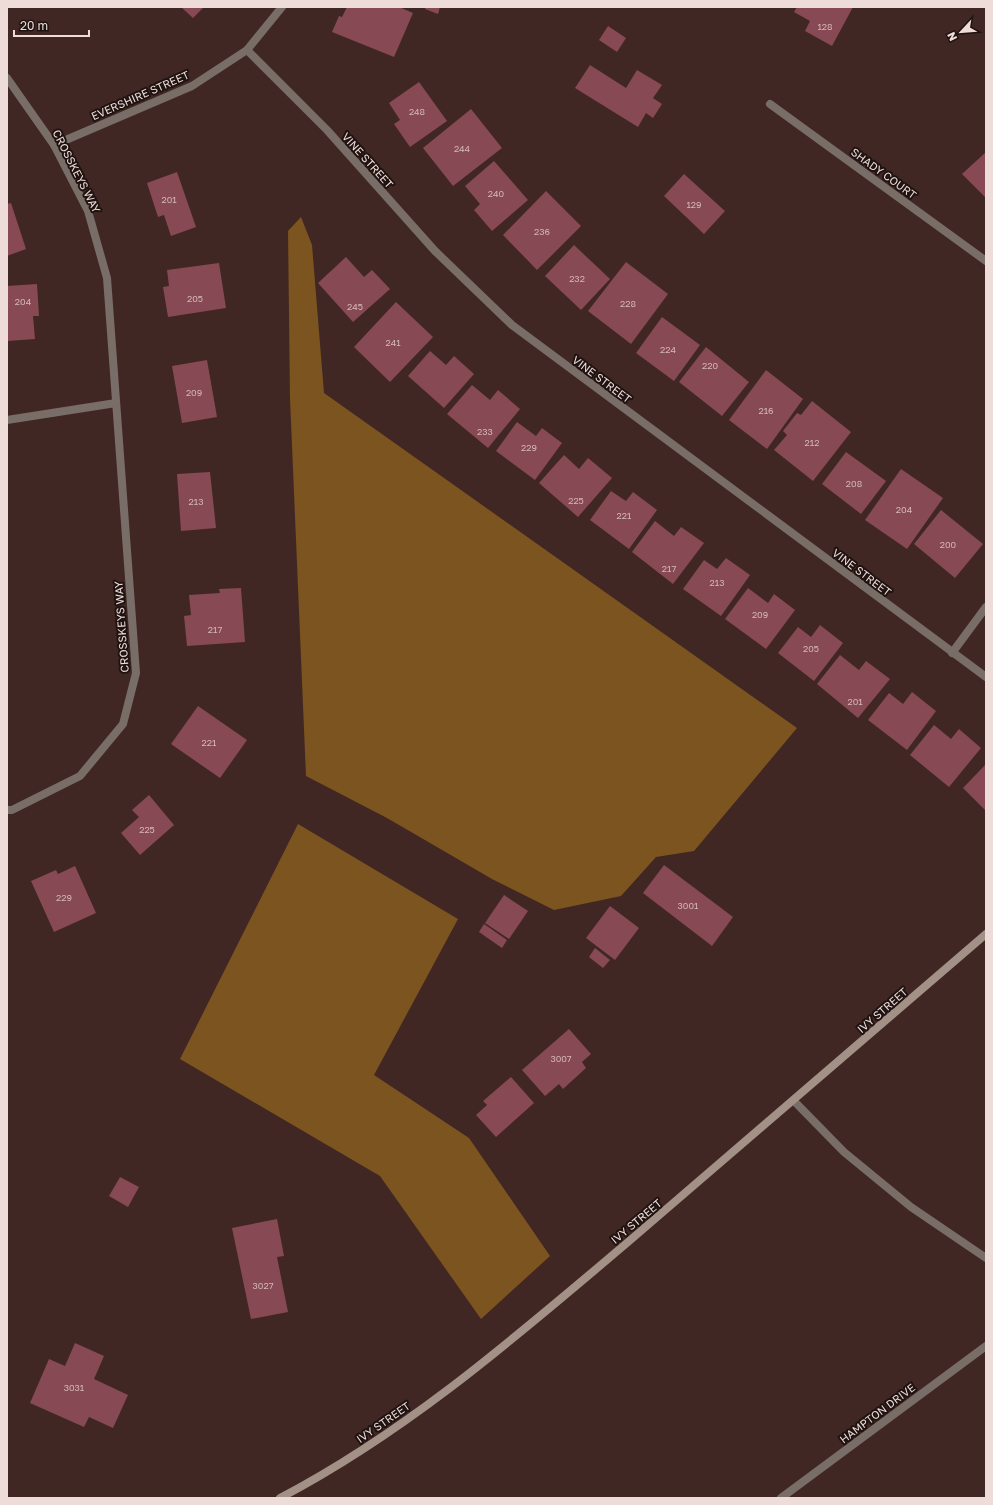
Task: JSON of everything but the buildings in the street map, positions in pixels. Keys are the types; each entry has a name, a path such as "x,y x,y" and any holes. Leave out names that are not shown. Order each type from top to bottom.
{"main road":[{"name":"IVY STREET","path":"280,1498 365,1449 464,1378 575,1287 794,1101 986,934"}],"street":[{"name":"EVERSHIRE STREET","path":"54,145 192,86 247,50 282,7"},
{"name":"VINE STREET","path":"247,50 327,130 435,251 512,325 986,678"},
{"name":"CROSSKEYS WAY","path":"7,78 54,145 88,211 107,278 136,673 123,724 80,776 12,810 7,810"},
{"name":"SHADY COURT","path":"770,104 986,261"},
{"path":"7,420 116,403"},
{"path":"952,653 986,607"},
{"path":"794,1101 844,1152 911,1207 986,1258"},
{"name":"HAMPTON DRIVE","path":"781,1498 986,1346"}],"shaded area":[{"path":"301,217 312,245 324,393 797,728 694,851 656,857 621,896 554,910 492,879 387,818 306,776 290,398 288,231"},
{"path":"298,824 458,919 374,1075 469,1138 550,1256 481,1319 380,1176 180,1059"}]}
